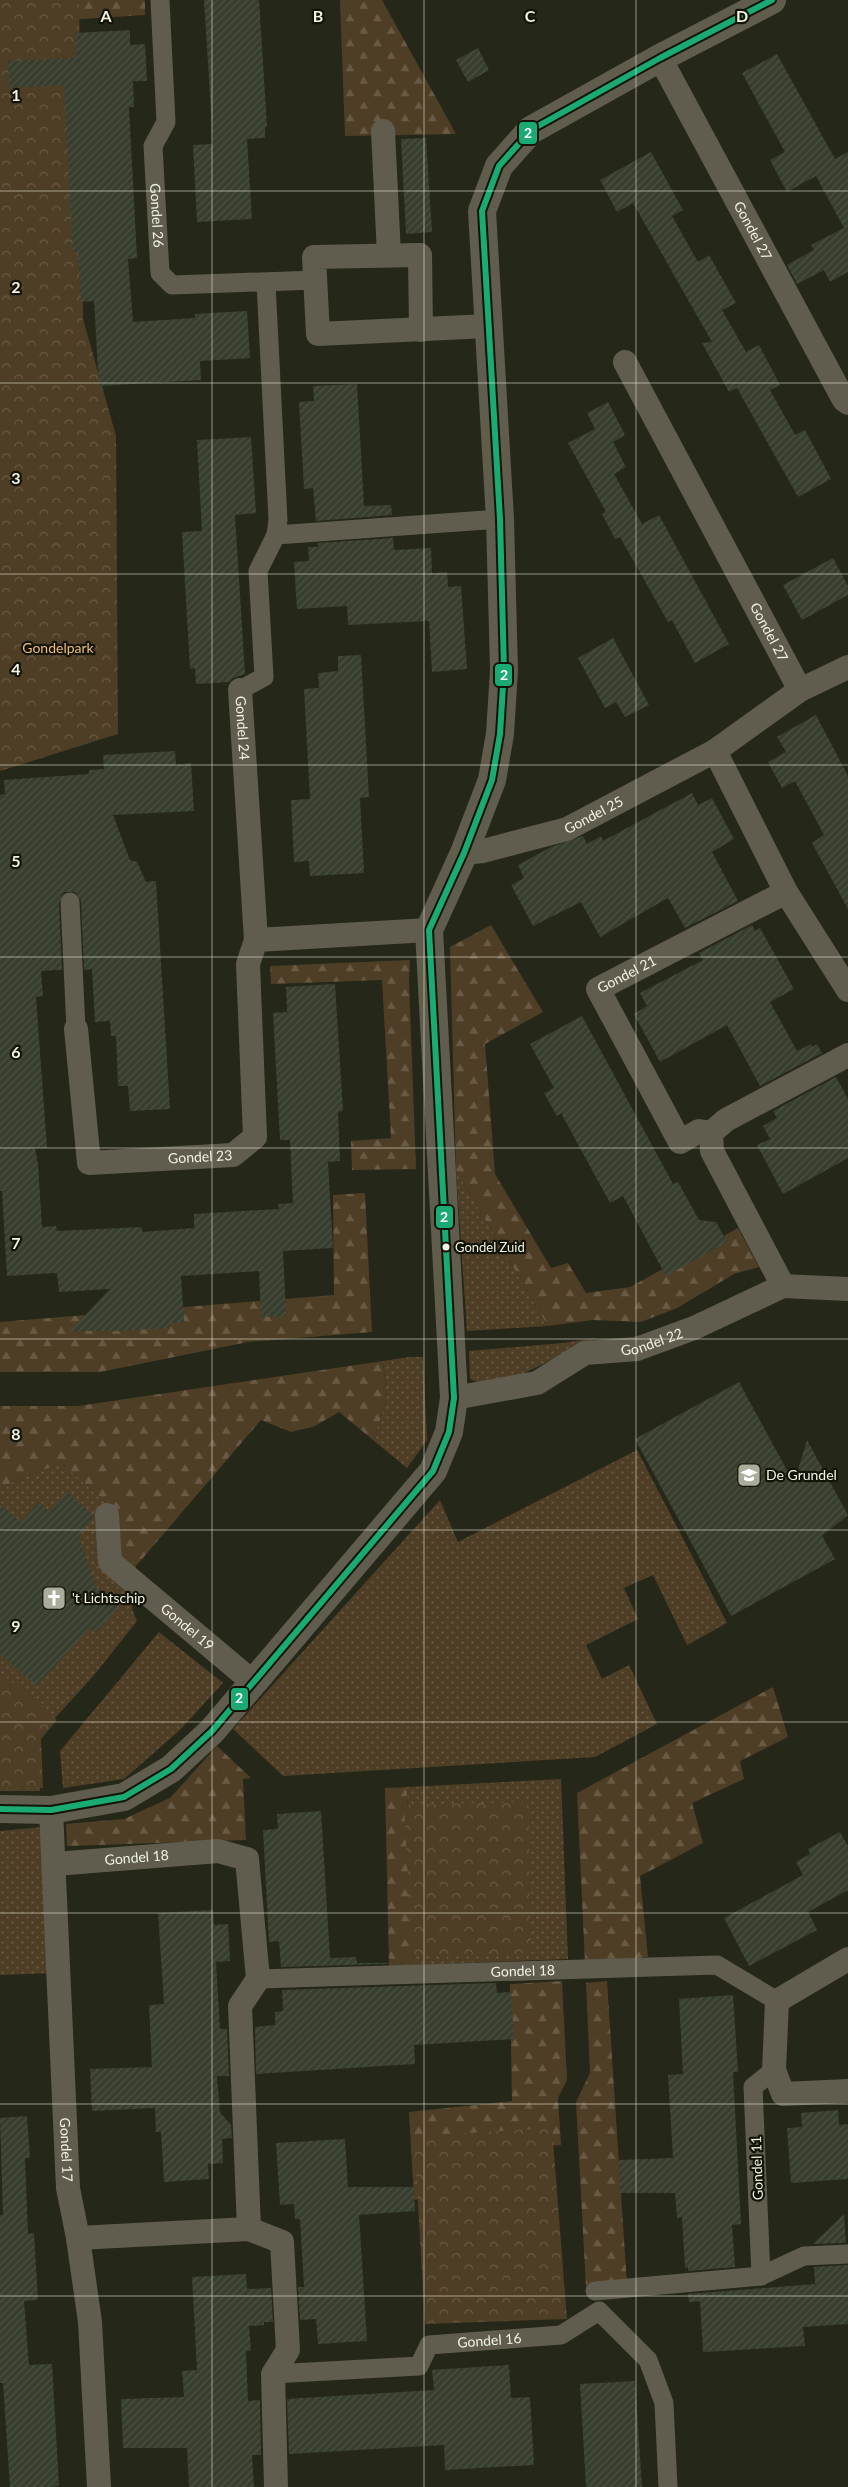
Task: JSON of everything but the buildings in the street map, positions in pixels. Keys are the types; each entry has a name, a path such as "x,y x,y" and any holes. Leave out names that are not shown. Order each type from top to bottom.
{"street":[{"name":"Gondel 26","path":"160,0 166,122 154,146 160,273 172,286 316,280"},
{"path":"0,1809 51,1810 124,1796 171,1769 212,1731 433,1472 449,1432 454,1398 429,930 464,853 492,780 500,734 504,670 500,518 482,210 499,166 531,130 660,58 772,0"},
{"name":"Gondel 27","path":"660,58 844,400 848,403"},
{"path":"383,131 389,256"},
{"path":"421,330 420,255 314,257 318,334 421,330 488,326"},
{"name":"Gondel 24","path":"256,940 240,690 264,677 258,571 276,534 278,520 266,283"},
{"name":"Gondel 27","path":"626,362 800,690"},
{"path":"276,534 500,518"},
{"path":"848,667 800,690 715,751 786,892 848,990"},
{"name":"Gondel 25","path":"464,853 483,851 568,829 715,751"},
{"name":"Gondel 21","path":"786,892 598,989 680,1142 699,1131 711,1133 726,1120 848,1055"},
{"name":"Gondel 23","path":"70,902 76,1029 89,1164 233,1155 255,1137 248,964 256,940"},
{"path":"256,940 429,930"},
{"path":"711,1133 712,1150 778,1272 783,1286"},
{"name":"Gondel 22","path":"454,1398 537,1383 585,1353 638,1349 694,1328 783,1286 848,1290"},
{"name":"Gondel 19","path":"107,1515 110,1562 254,1683"},
{"name":"Gondel 17","path":"51,1810 55,1864 68,2188 78,2238 90,2322 99,2487"},
{"name":"Gondel 18","path":"55,1864 218,1851 247,1859 258,1979 717,1965 777,2001"},
{"path":"848,1959 777,2001 774,2070 784,2094 848,2091"},
{"path":"249,2229 240,2006 258,1979"},
{"name":"Gondel 11","path":"761,2276 754,2088 774,2070"},
{"path":"78,2238 249,2229 282,2242 288,2350 273,2374 276,2487"},
{"path":"595,2291 761,2276 804,2256 848,2254"},
{"name":"Gondel 16","path":"273,2374 419,2366 429,2345 560,2334 599,2311 648,2360 664,2403 668,2487"}],"green space":[{"name":"Gondelpark","path":"0,0 79,0 83,319 116,436 118,734 0,771"},
{"path":"53,0 145,0 145,15 66,20"},
{"path":"340,0 382,0 456,134 345,136"},
{"path":"491,925 543,1012 485,1044 495,1174 551,1268 568,1263 586,1293 630,1287 738,1228 759,1267 734,1274 677,1308 641,1322 593,1320 548,1326 456,1170 450,947"},
{"path":"410,960 409,981 416,1169 352,1170 351,1141 391,1138 382,980 271,984 270,966"},
{"path":"456,1170 548,1326 467,1331"},
{"path":"365,1193 372,1332 248,1342 100,1372 0,1372 0,1322 334,1295 333,1195"},
{"path":"596,1338 517,1377 490,1388 470,1379 469,1351 563,1343"},
{"path":"423,1357 427,1440 407,1468 373,1440 387,1399 383,1361"},
{"path":"383,1361 387,1399 373,1440 339,1412 315,1426 291,1432 261,1420 136,1566 105,1539 111,1507 62,1463 14,1481 0,1490 0,1406 78,1406"},
{"path":"637,1450 727,1623 687,1645 653,1575 624,1588 638,1619 586,1645 602,1679 629,1665 657,1724 595,1757 283,1776 233,1729 440,1500 458,1542"},
{"path":"62,1463 111,1507 105,1539 136,1566 132,1609 137,1621 95,1674 37,1738 40,1791 0,1791 0,1490 14,1481"},
{"path":"159,1632 223,1683 180,1730 124,1779 63,1788 60,1751"},
{"path":"0,1672 57,1720 41,1739 43,1788 0,1788"},
{"path":"773,1687 788,1737 740,1761 744,1779 692,1803 703,1843 640,1876 648,1957 585,1963 577,1793"},
{"path":"217,1746 251,1778 243,1779 246,1840 67,1846 66,1824 124,1819 170,1798"},
{"path":"561,1779 568,1959 413,1965 407,1787"},
{"path":"407,1787 413,1965 389,1966 385,1788"},
{"path":"528,1802 531,1954 412,1956 404,1805"},
{"path":"42,1827 51,1973 0,1975 0,1831"},
{"path":"562,1981 567,2080 558,2098 561,2145 442,2154 445,2194 414,2200 409,2112 512,2101 510,1984"},
{"path":"607,1981 627,2285 586,2287 576,2102 590,2073 586,1983"},
{"path":"552,2128 567,2319 425,2324 414,2136"}],"transit line":[{"name":"2","path":"0,1809 51,1810 124,1797 171,1769 212,1731 433,1471 449,1432 454,1398 429,930 464,853 492,780 500,734 504,670 500,519 482,211 499,166 531,130 660,58 772,0"}],"place":[{"name":"Gondel Zuid","path":"446,1247"},
{"name":"De Grundel","path":"749,1475"},
{"name":"'t Lichtschip","path":"54,1598"}]}
